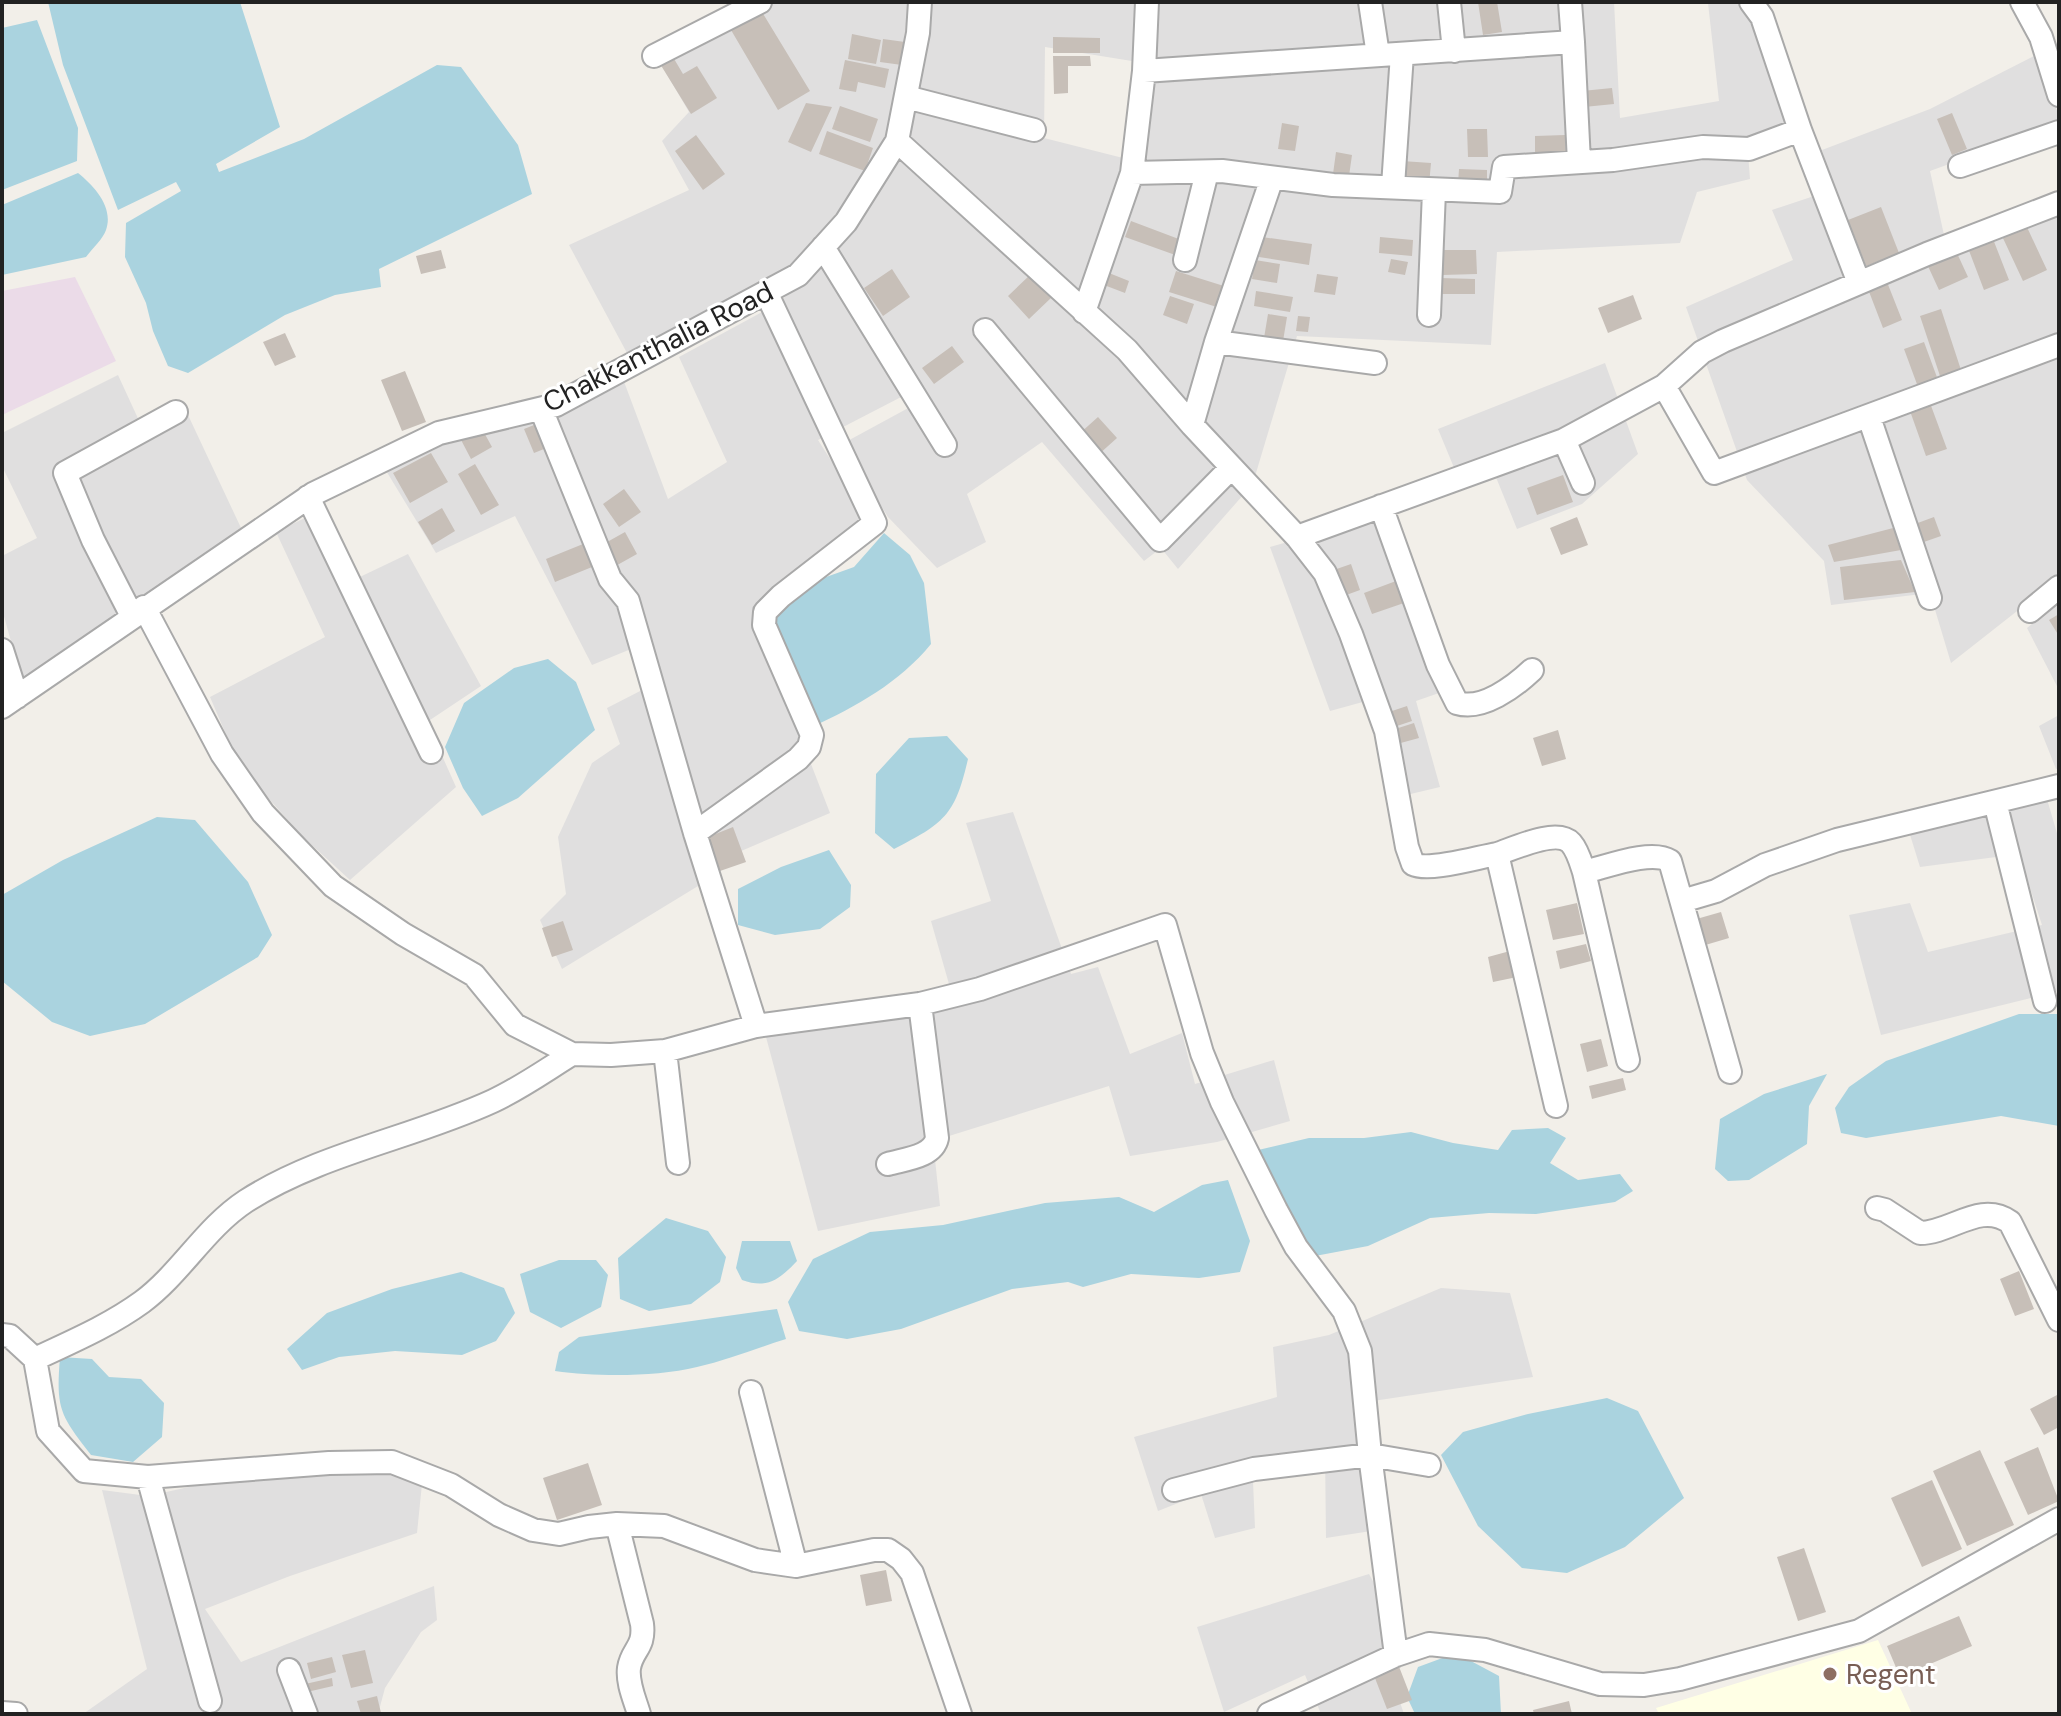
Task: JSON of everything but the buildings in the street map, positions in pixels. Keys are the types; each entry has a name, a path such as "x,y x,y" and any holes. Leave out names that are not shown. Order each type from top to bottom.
{"street":[{"path":"654,56 760,2"},
{"name":"Chakkanthalia Road","path":"10,702 308,497 439,433 556,405 798,275 846,222 897,141 918,33 920,2"},
{"path":"1084,312 1132,173 1144,71 1147,2"},
{"path":"1370,2 1378,55"},
{"path":"1449,2 1454,51"},
{"path":"1570,2 1579,162"},
{"path":"1751,2 1762,17 1800,130 1859,283"},
{"path":"2022,2 2041,37 2059,95"},
{"path":"1144,71 1573,42"},
{"path":"1393,186 1402,54"},
{"path":"906,97 1034,130"},
{"path":"1132,173 1207,172 1333,185 1500,192 1504,167 1613,160 1703,147 1749,149 1800,130"},
{"path":"1960,166 2059,132"},
{"path":"897,141 1127,350 1231,468 1297,537 1325,573 1386,731 1410,860 1418,867 1497,854 1557,835 1568,839 1584,872 1628,1060"},
{"path":"1185,260 1207,172"},
{"path":"1192,425 1216,342 1272,178"},
{"path":"1429,315 1434,191"},
{"path":"1297,537 1564,440 1664,386 1702,352 1859,283 2059,203"},
{"path":"823,247 945,445"},
{"path":"695,833 798,759 809,747 812,735 764,625 765,612 875,523 766,292"},
{"path":"985,330 1160,540 1231,468"},
{"path":"1216,342 1375,363"},
{"path":"1664,386 1714,473 2059,345"},
{"path":"541,409 610,579 628,601 695,833 756,1026"},
{"path":"176,412 65,473 93,540 222,754 263,813 333,886 403,934 474,975 515,1025 572,1054 665,1051 756,1026 920,1004 993,985 1165,925 1202,1053 1222,1102 1296,1247 1344,1311 1360,1351 1396,1655"},
{"path":"1869,417 1930,598"},
{"path":"1564,440 1583,483"},
{"path":"308,497 431,752"},
{"path":"1381,506 1438,665 1457,703 1467,705 1508,691 1532,670"},
{"path":"2030,611 2059,587"},
{"path":"2,650 10,702"},
{"path":"1682,901 1716,891 1765,865 1837,840 2059,786"},
{"path":"1995,802 2045,1001"},
{"path":"1497,854 1556,1106"},
{"path":"1584,872 1647,857 1664,857 1673,866 1730,1072"},
{"path":"888,1164 928,1152 935,1146 937,1138 920,1004"},
{"path":"665,1051 678,1163"},
{"path":"35,1359 92,1333 143,1302 178,1269 210,1230 246,1201 298,1174 495,1100 572,1054"},
{"path":"1877,1208 1920,1233 1989,1213 2002,1216 2010,1222 2059,1320"},
{"path":"2,1335 10,1336 35,1359 48,1431 84,1471 148,1477 329,1463 392,1462 451,1485 499,1515 533,1530 559,1534 617,1524 664,1526 755,1560 796,1566 888,1550 901,1559 912,1573 960,1714"},
{"path":"751,1392 796,1566"},
{"path":"1174,1490 1254,1469 1370,1455 1429,1465"},
{"path":"148,1477 210,1701"},
{"path":"617,1524 642,1624 643,1637 629,1669 629,1682 639,1714"},
{"path":"1269,1714 1312,1706 1396,1655 1429,1644 1485,1650 1600,1684 1644,1685 1680,1679 1859,1631 2057,1524"},
{"path":"289,1670 306,1714"},
{"path":"2,1713 16,1714"}],"shaded area":[{"path":"776,2 909,2 890,142 795,268 627,353 569,245 689,190 662,141 689,112 662,66"},
{"path":"928,2 1139,2 1138,62 1045,47 1044,138 1123,158 1118,197 1085,302 908,138 921,80"},
{"path":"1155,2 1614,2 1620,118 1719,101 1708,3 1739,2 1760,26 1789,126 1743,138 1504,159 1494,187 1140,164"},
{"path":"2036,55 2059,116 2059,124 1930,171 1944,235 1860,277 1822,150 1930,109"},
{"path":"905,152 1121,355 1244,494 1178,569 1161,548 1144,561 1042,442 967,494 986,542 937,568 888,517 842,444 923,400 831,248"},
{"path":"1748,153 1750,179 1697,192 1680,243 1497,252 1491,345 1297,336 1253,483 1201,423 1278,183 1504,198 1512,173"},
{"path":"1137,178 1265,182 1190,412 1092,306 1107,283"},
{"path":"1814,196 1860,287 2059,207 2059,578 1951,663 1930,593 1831,605 1824,561 1747,480 1686,307 1793,260 1772,210"},
{"path":"825,262 905,395 818,440 869,520 754,617 830,813 713,863 619,576 551,414 623,379 668,499 727,462 679,357 777,304"},
{"path":"75,277 116,361 2,415 2,291"},
{"path":"1605,363 1638,454 1582,504 1517,529 1489,460 1455,470 1438,429"},
{"path":"118,375 147,438 188,415 242,530 22,681 2,609 2,556 37,538 2,466 2,433"},
{"path":"539,419 623,608 631,649 592,665 515,516 436,553 385,469 452,440"},
{"path":"309,516 343,585 408,554 481,686 427,722 456,787 350,880 302,836 239,765 210,697 325,637 276,532"},
{"path":"1372,518 1439,693 1416,701 1440,787 1398,797 1370,700 1330,711 1270,547"},
{"path":"2059,602 2059,690 2027,628"},
{"path":"646,688 703,883 562,969 540,920 566,894 558,837 592,763 620,744 607,708"},
{"path":"2059,715 2059,768 2056,769 2039,726"},
{"path":"2044,789 2059,840 2059,991 1881,1035 1849,915 1910,903 1928,952 2042,925 2019,854 1920,867 1907,825"},
{"path":"1013,812 1071,974 1098,967 1130,1054 1182,1033 1195,1084 1274,1060 1290,1121 1217,1142 1130,1156 1109,1086 933,1141 940,1206 818,1231 766,1037 955,1005 931,921 991,901 966,823"},
{"path":"1441,1288 1510,1293 1533,1377 1373,1401 1384,1529 1326,1538 1325,1451 1252,1458 1255,1528 1215,1538 1201,1494 1158,1511 1134,1437 1277,1397 1273,1347 1329,1335"},
{"path":"385,1470 422,1484 417,1533 205,1609 241,1662 434,1586 437,1620 421,1632 385,1688 378,1714 83,1714 147,1669 102,1490 148,1496 207,1483"},
{"path":"1369,1574 1398,1627 1389,1670 1404,1714 1321,1714 1305,1675 1224,1712 1197,1627"},
{"name":"Regent","path":"1878,1640 1912,1714 1659,1714 1656,1708"}],"water":[{"path":"48,2 240,2 280,127 216,164 219,172 304,139 437,65 461,67 518,145 532,194 379,269 381,287 335,295 285,315 188,373 168,366 153,331 146,303 125,257 126,223 181,191 176,182 118,210 63,65"},
{"path":"37,20 78,128 77,161 2,190 2,28"},
{"path":"78,173 105,205 108,221 100,240 86,257 2,275 2,205"},
{"path":"884,533 910,555 924,583 931,644 891,682 845,711 812,727 773,636 779,610 815,581 854,567"},
{"path":"548,659 576,682 595,730 518,798 482,816 463,788 445,747 464,703 514,668"},
{"path":"947,736 968,759 958,793 936,824 894,849 875,833 876,774 909,738"},
{"path":"157,817 195,820 248,882 272,935 258,957 145,1024 90,1036 52,1022 2,981 2,895 63,860"},
{"path":"829,850 851,885 850,907 820,929 775,935 738,925 738,889 781,867"},
{"path":"2019,1014 2059,1014 2059,1126 2001,1116 1866,1138 1841,1133 1835,1108 1849,1087 1886,1061"},
{"path":"1827,1074 1809,1106 1807,1144 1749,1180 1728,1181 1715,1169 1720,1119 1764,1094"},
{"path":"1548,1128 1566,1138 1550,1163 1578,1180 1620,1174 1633,1191 1615,1202 1536,1214 1489,1213 1430,1218 1368,1246 1315,1256 1286,1224 1254,1151 1309,1138 1364,1138 1411,1132 1498,1150 1512,1130"},
{"path":"1228,1180 1250,1241 1240,1272 1199,1278 1131,1274 1083,1287 1068,1282 1012,1289 901,1329 847,1339 799,1331 788,1302 813,1259 870,1232 943,1225 1045,1203 1119,1197 1154,1212 1202,1185"},
{"path":"666,1218 708,1231 726,1257 720,1282 691,1304 649,1311 620,1299 618,1258"},
{"path":"742,1241 790,1241 797,1261 772,1281 759,1284 742,1280 736,1268"},
{"path":"559,1260 596,1260 608,1275 601,1307 561,1328 530,1312 520,1274"},
{"path":"461,1272 504,1288 515,1313 496,1341 462,1355 395,1351 339,1357 302,1370 287,1349 327,1313 392,1289"},
{"path":"777,1309 786,1339 708,1364 645,1374 555,1371 559,1352 579,1337"},
{"path":"60,1357 92,1359 109,1377 141,1379 164,1403 162,1437 133,1462 91,1455 72,1430 62,1410"},
{"path":"1607,1398 1638,1411 1684,1498 1625,1547 1567,1573 1522,1568 1478,1526 1441,1455 1463,1432 1528,1414"},
{"path":"1456,1653 1499,1676 1501,1714 1415,1714 1407,1697 1418,1667"}],"place":[{"name":"Regent","path":"1830,1674"}]}
